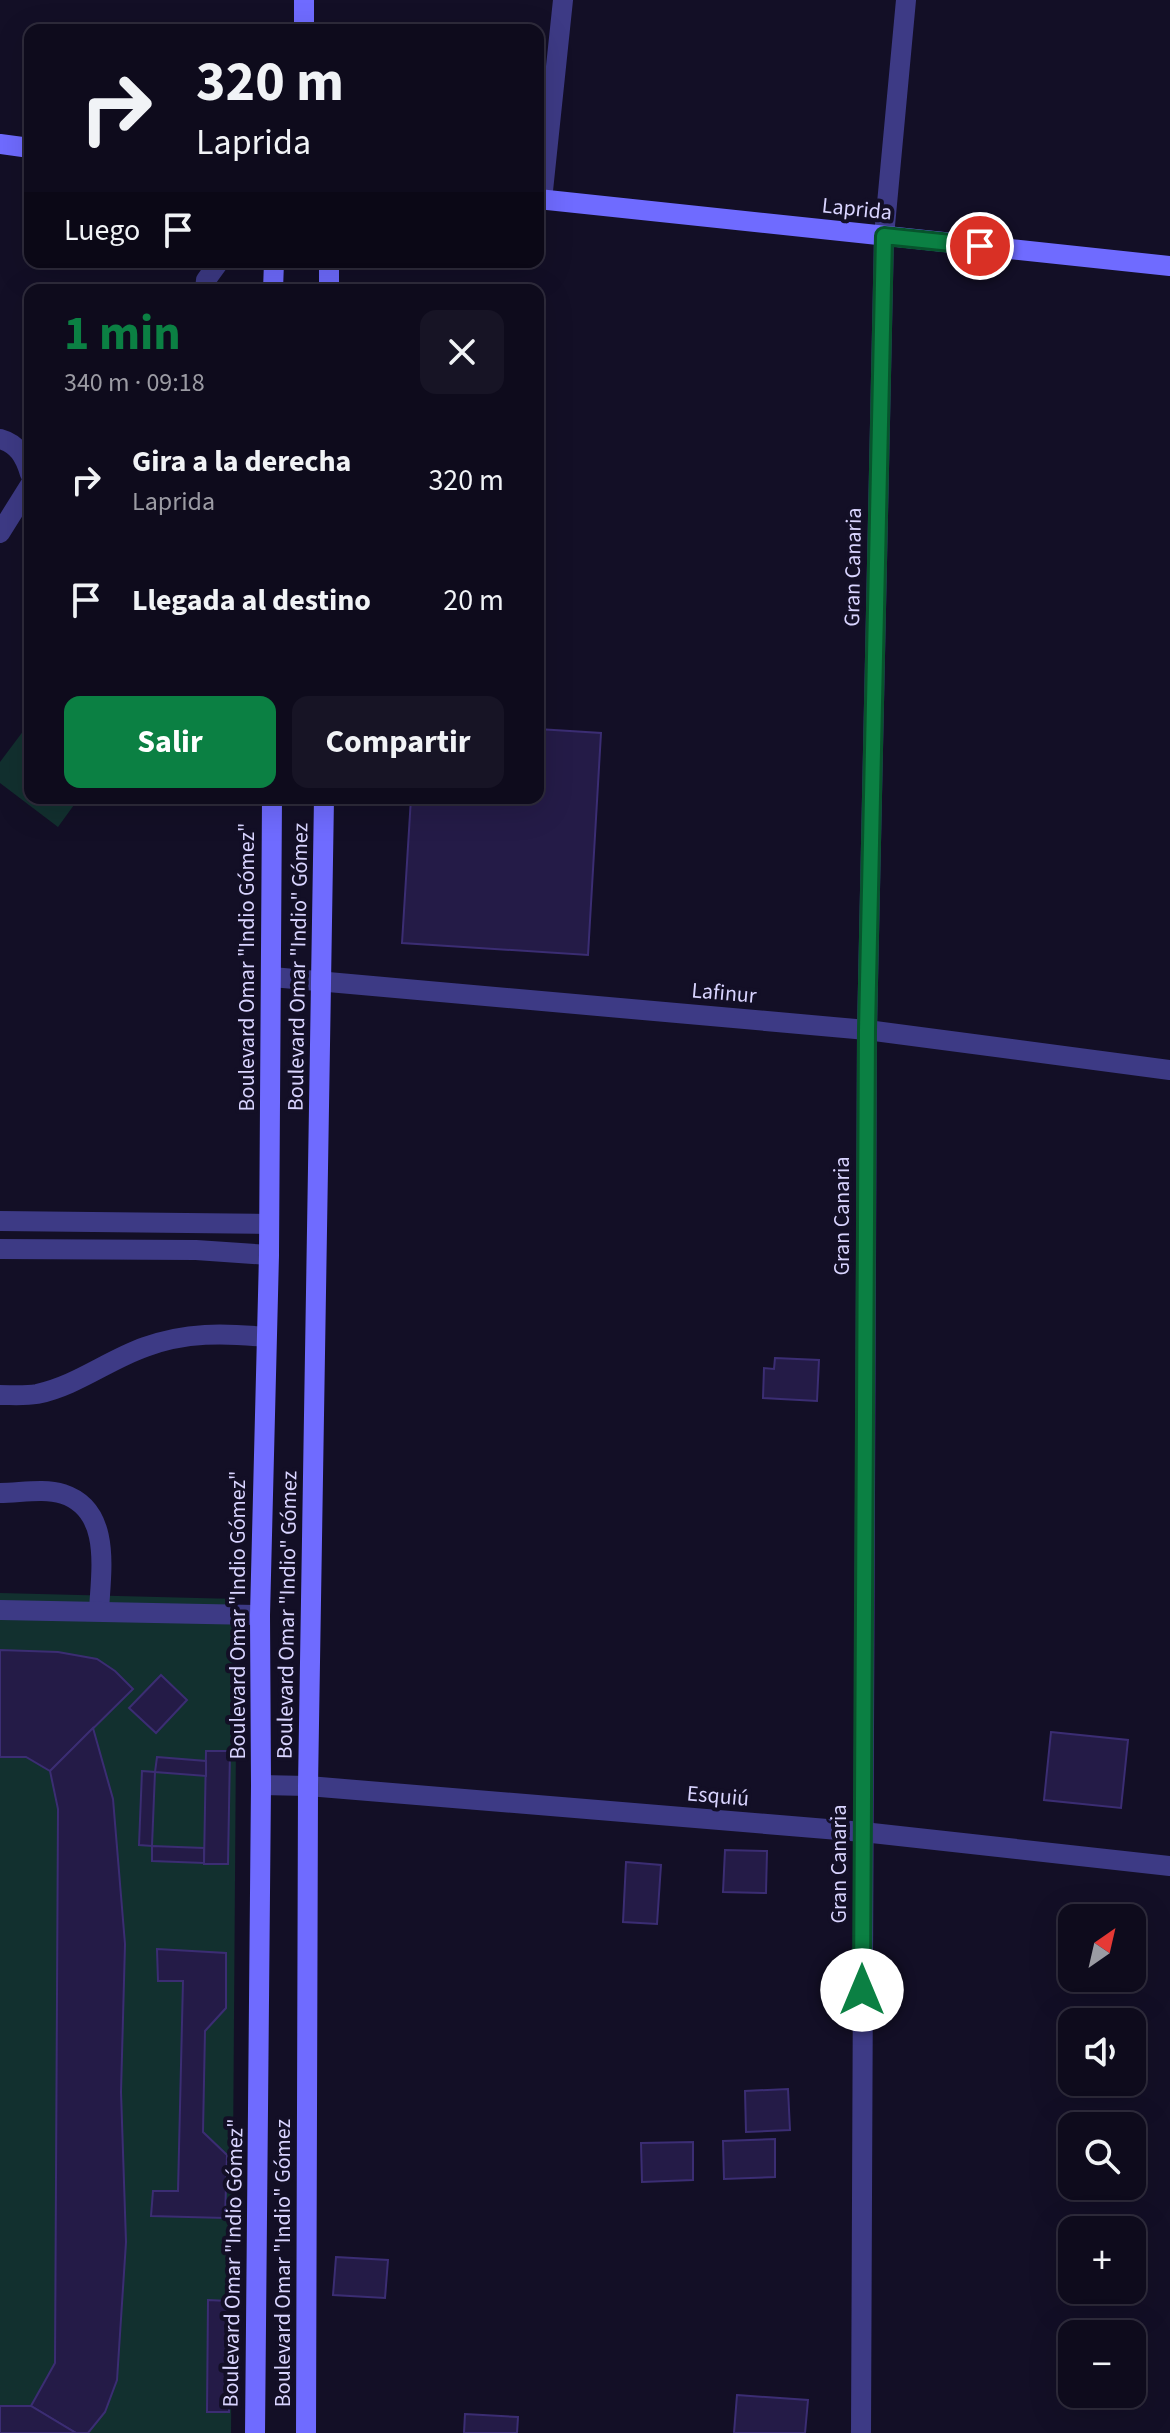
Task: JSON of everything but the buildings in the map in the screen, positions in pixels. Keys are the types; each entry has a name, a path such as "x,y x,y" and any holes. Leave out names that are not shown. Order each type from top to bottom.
{"main road":[{"path":"304,0 304,24"},
{"path":"0,144 24,147"},
{"name":"Laprida","path":"544,200 1170,266"},
{"name":"Boulevard Omar \"Indio Gómez\"","path":"255,2433 260,1615 269,1255 272,804"},
{"name":"Boulevard Omar \"Indio\" Gómez","path":"306,2433 308,1786 324,804"}],"street":[{"path":"544,165 563,0"},
{"name":"Gran Canaria","path":"861,2433 867,1030 884,236 906,0"},
{"path":"0,439 11,442 24,456"},
{"path":"0,533 24,495"},
{"name":"Lafinur","path":"272,977 867,1030 1170,1070"},
{"path":"0,1221 269,1224"},
{"path":"0,1249 196,1250 269,1255"},
{"path":"0,1395 36,1394 72,1382 144,1347 177,1337 203,1333 266,1337"},
{"path":"0,1493 46,1491 65,1494 82,1506 96,1523 101,1552 99,1610"},
{"path":"0,1610 260,1615"},
{"name":"Esquiú","path":"261,1785 308,1786 863,1832 1170,1866"}],"green space":[{"path":"24,730 24,801 0,783 0,762"},
{"path":"28,804 75,804 58,827"},
{"path":"0,1593 237,1599 231,2433 0,2433"}],"route":[{"path":"862,1990 867,1030 884,236 980,246"}]}
